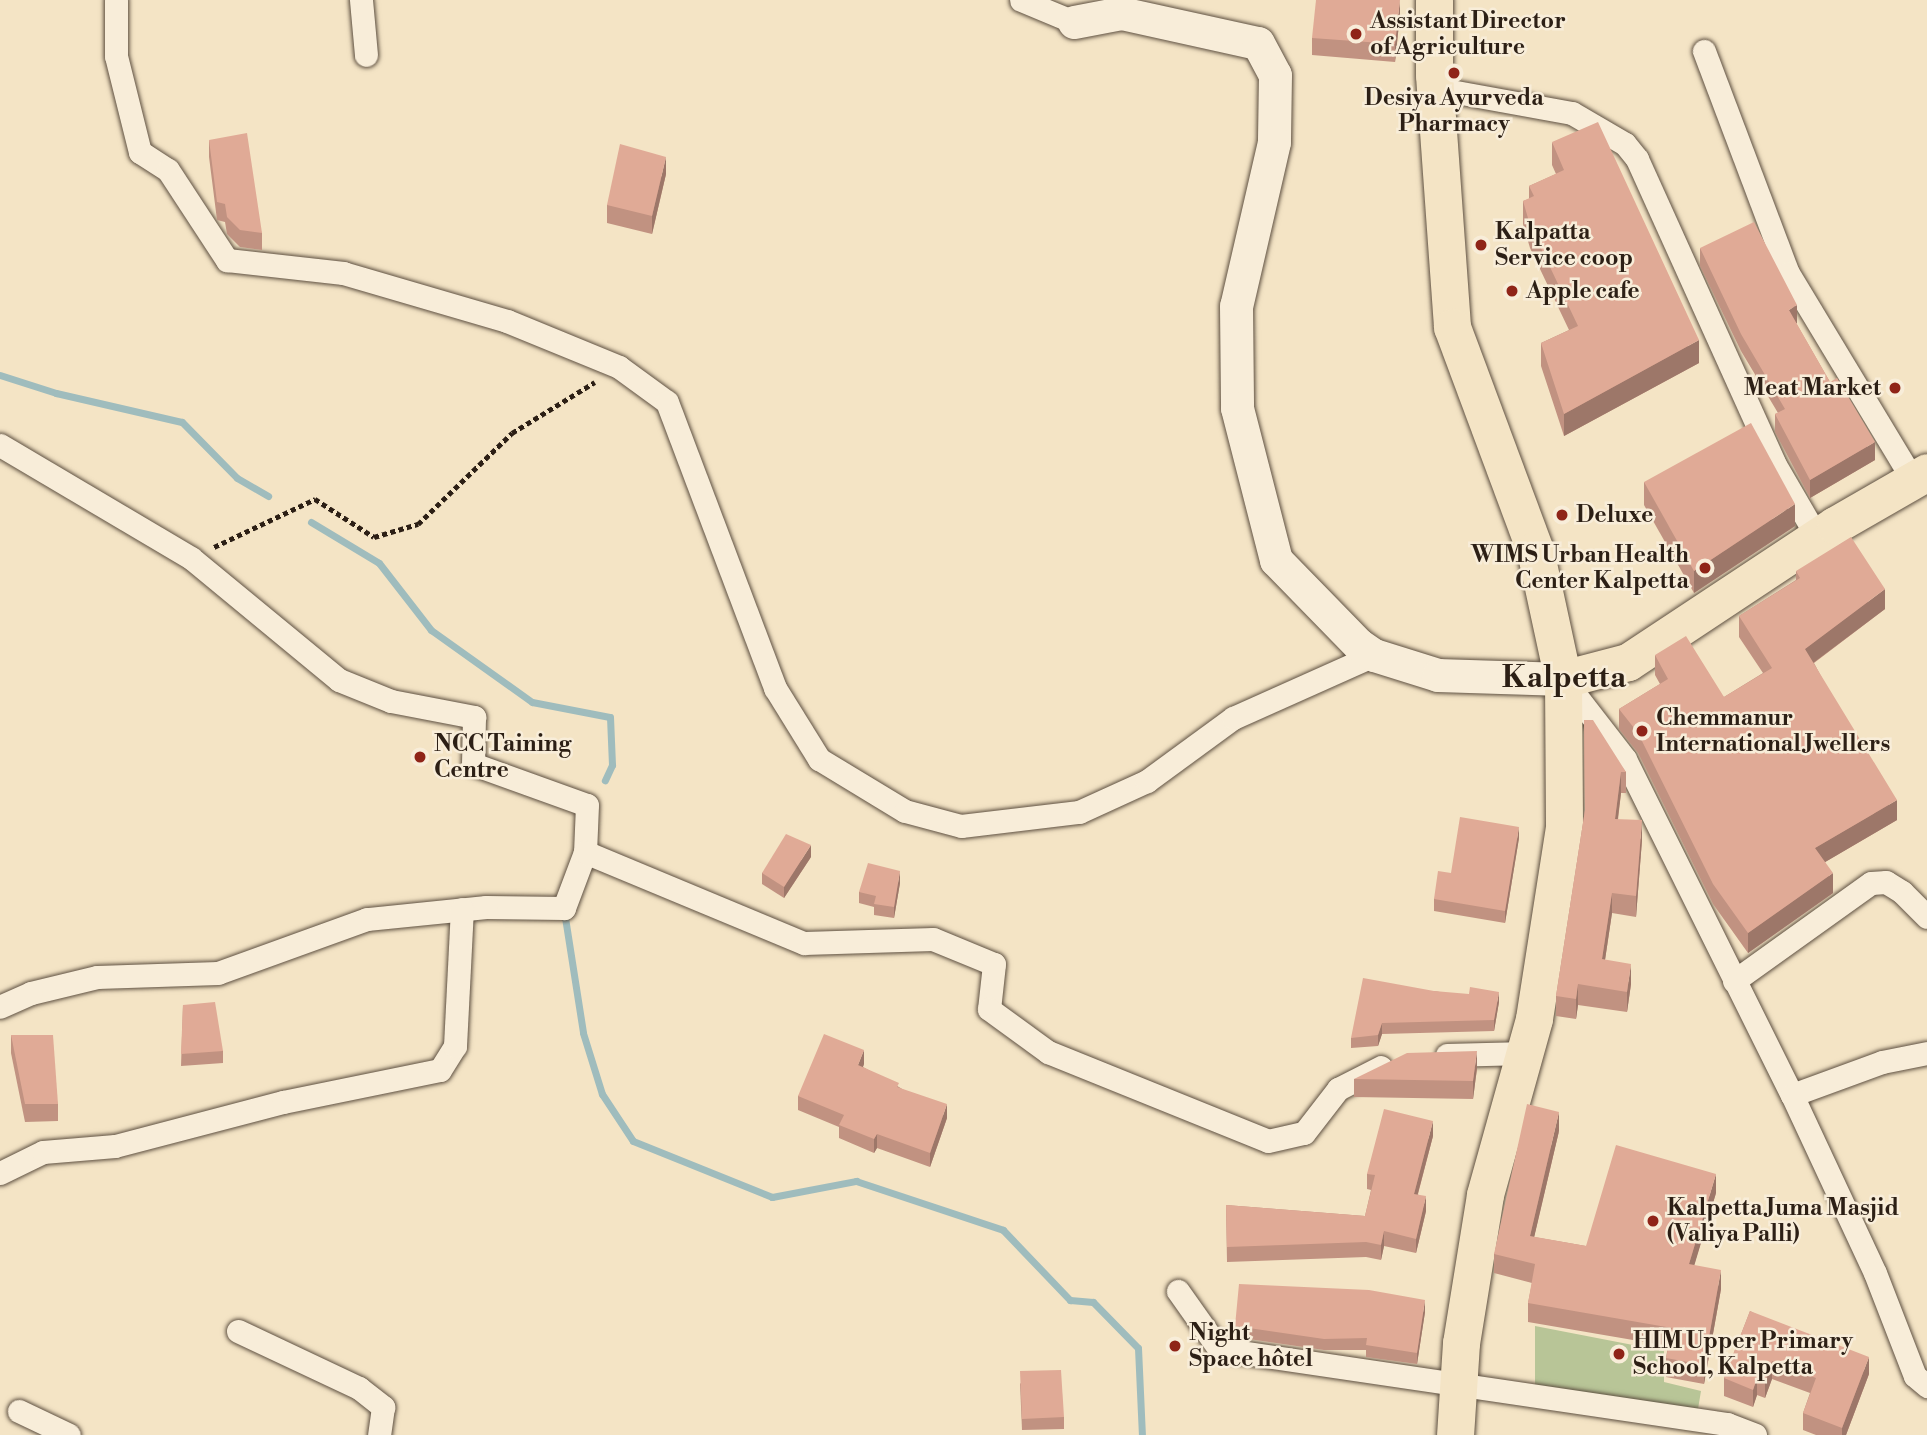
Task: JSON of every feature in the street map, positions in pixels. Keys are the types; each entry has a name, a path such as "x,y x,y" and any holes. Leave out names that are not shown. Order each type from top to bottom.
{"main road":[{"path":"1434,0 1434,88 1452,327 1535,550 1563,679 1564,827 1525,1053 1485,1195 1458,1385 1455,1435"},
{"path":"1074,22 1121,13 1258,43 1275,75 1274,142 1236,306 1237,408 1276,560 1359,645 1374,655 1438,675 1563,679 1629,663 1817,537 1920,476"}],"street":[{"path":"116,0 116,56 140,152 169,170 227,260 343,273 507,321 619,367 667,402 775,688 819,759 905,811 961,827 1079,812 1147,781 1233,718 1374,655"},
{"path":"362,0 366,55"},
{"path":"1021,0 1074,22"},
{"path":"1704,51 1788,273 1920,476"},
{"path":"1434,88 1572,113 1625,144 1637,159 1774,463 1817,537"},
{"path":"0,445 191,558 339,680 391,701 474,717 473,764 587,805 585,852 564,908 462,909 367,919 218,973 97,977 31,993 0,1007"},
{"path":"1563,679 1625,759 1792,1095 1875,1273 1915,1376 1927,1386"},
{"path":"585,852 804,943 933,939 994,964 989,1009 1048,1052 1268,1141 1304,1133 1338,1088 1411,1056 1525,1053"},
{"path":"1734,981 1871,883 1886,882 1902,892 1927,917"},
{"path":"0,1172 43,1152 115,1146 283,1102 440,1070 455,1046 462,909"},
{"path":"1792,1095 1882,1062 1927,1053"},
{"path":"1178,1291 1219,1349 1727,1424 1755,1435"},
{"path":"238,1331 359,1388 383,1407 379,1435"},
{"path":"19,1410 69,1435"}],"path":[{"path":"191,558 315,499 374,537 418,524 512,433 619,367"}],"green space":[{"path":"1535,1326 1664,1351 1664,1382 1701,1391 1698,1409 1535,1386"}],"building":[{"name":"Assistant Director of Agriculture","path":"1316,0 1400,0 1395,44 1312,38"},
{"path":"1598,122 1699,340 1564,414 1541,343 1578,326 1530,225 1523,201 1534,196 1529,186 1564,170 1552,142"},
{"path":"247,133 262,233 240,230 227,217 225,204 217,202 209,140"},
{"path":"620,144 666,157 652,216 607,205"},
{"path":"1754,222 1797,305 1789,310 1830,382 1837,378 1875,442 1810,480 1775,414 1785,409 1741,334 1700,248"},
{"path":"1751,423 1795,504 1694,571 1644,482"},
{"path":"1851,537 1885,589 1805,649 1897,800 1815,848 1833,873 1748,933 1713,884 1638,733 1619,709 1668,679 1655,655 1686,636 1724,697 1772,668 1739,616 1800,578 1796,571"},
{"path":"1584,720 1593,720 1626,772 1621,772 1615,819 1642,820 1636,896 1612,893 1602,959 1631,964 1627,992 1578,984 1576,999 1556,996 1585,810"},
{"path":"1460,817 1519,827 1505,911 1434,899 1438,871 1451,873"},
{"path":"786,834 811,845 784,887 762,873"},
{"path":"868,863 900,871 894,907 874,904 876,896 859,892"},
{"path":"1363,978 1434,991 1469,994 1470,987 1499,992 1494,1020 1382,1023 1378,1035 1351,1038"},
{"path":"215,1002 223,1051 181,1054 183,1005"},
{"path":"824,1034 864,1050 858,1065 899,1083 897,1087 947,1104 930,1153 877,1134 874,1139 839,1125 844,1115 798,1096"},
{"path":"11,1035 53,1035 58,1104 25,1104"},
{"path":"1477,1051 1473,1081 1354,1079 1407,1053"},
{"path":"1527,1104 1559,1112 1530,1236 1586,1246 1616,1145 1716,1174 1689,1264 1721,1270 1704,1365 1666,1358 1672,1328 1528,1303 1535,1264 1494,1254"},
{"path":"1384,1109 1433,1121 1414,1194 1426,1196 1416,1239 1384,1231 1381,1245 1366,1242 1227,1247 1226,1205 1365,1216 1375,1175 1367,1174"},
{"path":"1239,1284 1369,1290 1425,1300 1417,1353 1366,1345 1367,1338 1324,1339 1235,1326"},
{"path":"1750,1311 1869,1357 1842,1428 1803,1413 1816,1378 1772,1361 1765,1381 1757,1378 1753,1390 1724,1378"},
{"path":"1061,1370 1064,1417 1022,1419 1020,1371"}],"waterway":[{"path":"0,375 56,393 182,422 237,478 268,496"},
{"path":"311,522 379,563 431,630 532,702 610,717 612,765 605,780"},
{"path":"564,911 583,1033 602,1094 633,1141 772,1197 856,1181 1003,1230 1070,1300 1093,1302 1138,1348 1142,1435"}],"place":[{"name":"Assistant Director of Agriculture","path":"1356,34"},
{"name":"Desiya Ayurveda Pharmacy","path":"1454,73"},
{"name":"Kalpatta Service coop","path":"1481,245"},
{"name":"Apple cafe","path":"1512,291"},
{"name":"Meat Market","path":"1895,388"},
{"name":"Deluxe","path":"1562,515"},
{"name":"WIMS Urban Health Center Kalpetta","path":"1705,568"},
{"name":"Chemmanur International Jwellers","path":"1642,731"},
{"name":"NCC Taining Centre","path":"420,757"},
{"name":"Kalpetta Juma Masjid (Valiya Palli)","path":"1653,1221"},
{"name":"Night Space hôtel","path":"1175,1346"},
{"name":"HIM Upper Primary School, Kalpetta","path":"1619,1354"}],"district":[{"name":"Kalpetta","path":"1564,678"}]}
